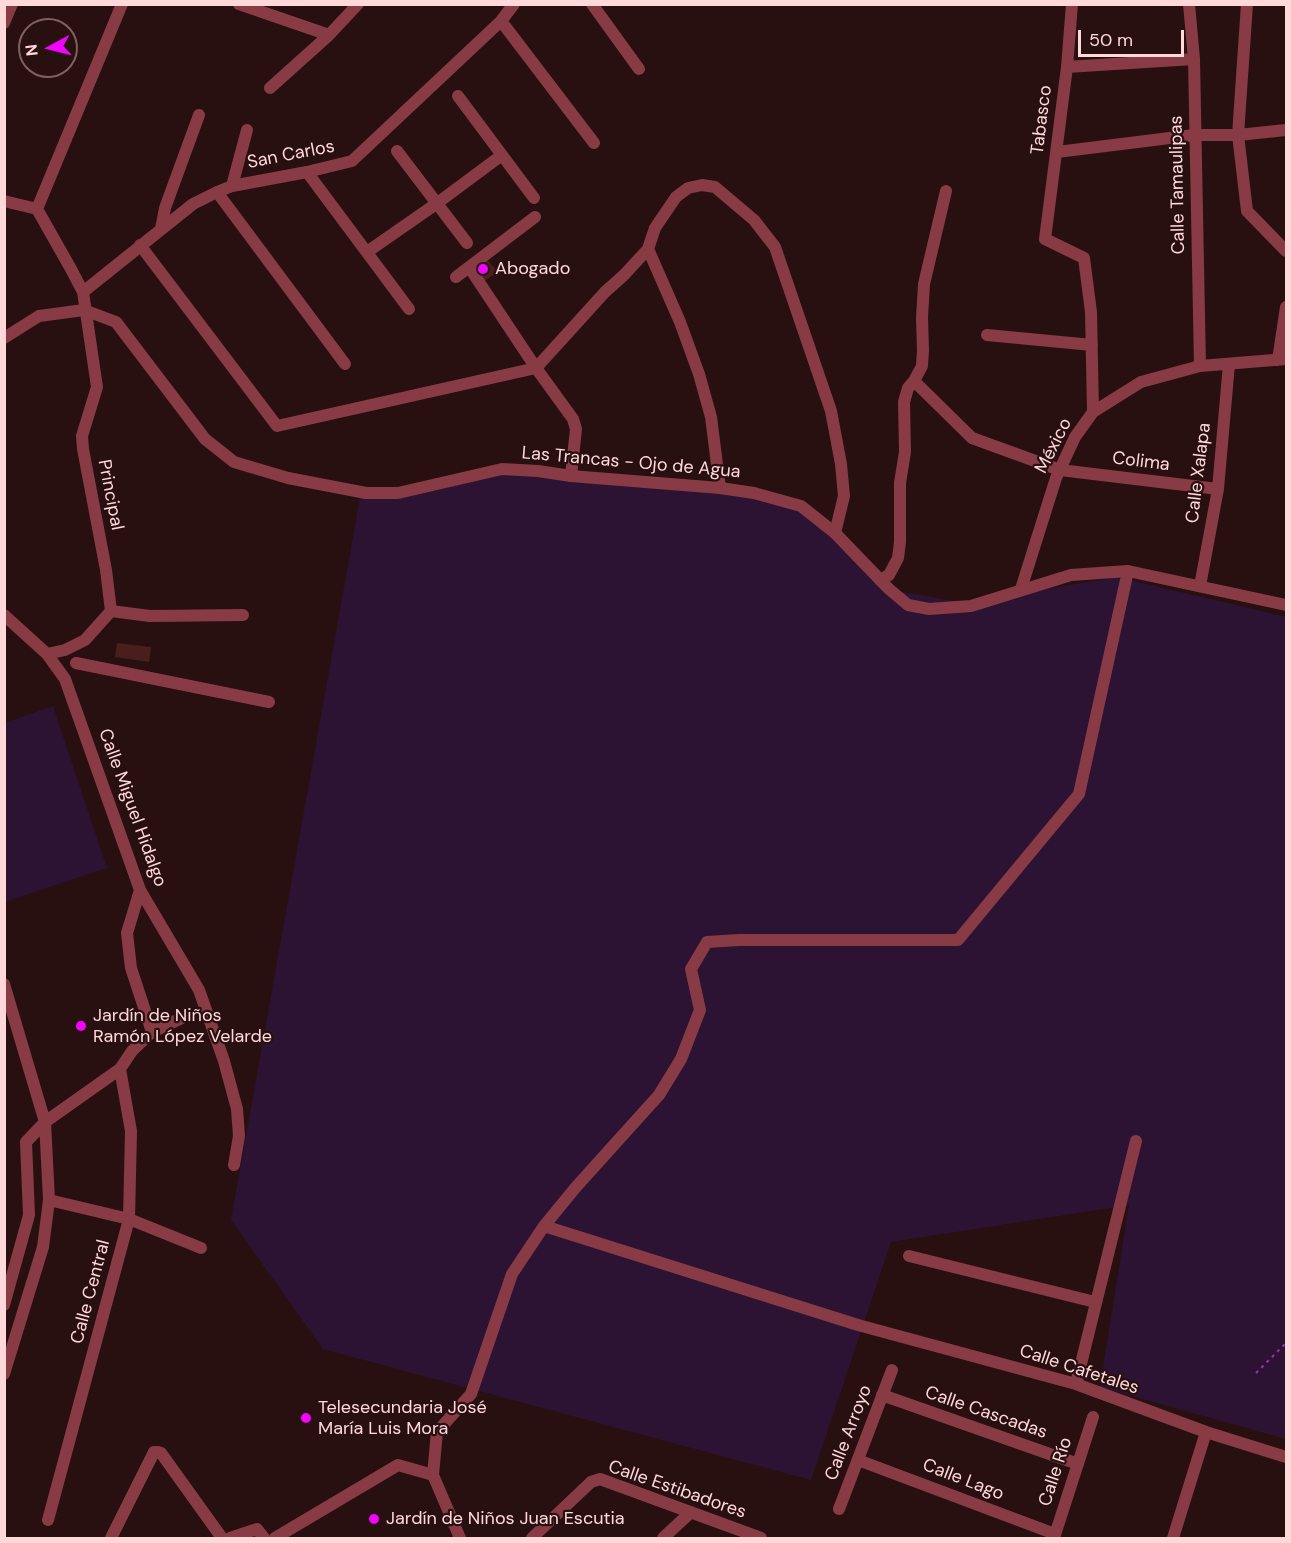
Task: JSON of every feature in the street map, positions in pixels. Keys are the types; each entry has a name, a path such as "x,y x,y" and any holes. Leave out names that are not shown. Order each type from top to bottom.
{"street":[{"path":"4,23 12,4"},
{"path":"37,209 122,4"},
{"path":"239,4 329,35"},
{"path":"270,88 329,35 358,4"},
{"name":"San Carlos","path":"83,292 194,204 217,192 232,186 352,161 501,21 514,4"},
{"path":"592,4 639,69"},
{"name":"Tabasco","path":"1071,4 1067,67 1045,239 1084,258 1091,312 1092,345"},
{"name":"Calle Tamaulipas","path":"1189,4 1194,59 1200,366"},
{"path":"1247,4 1239,135 1247,211 1287,251"},
{"path":"501,21 594,143"},
{"path":"1067,67 1194,59"},
{"path":"458,96 534,198"},
{"path":"161,229 165,208 199,115"},
{"path":"232,186 247,130"},
{"path":"1057,152 1194,135 1239,135 1287,130"},
{"path":"397,151 466,243"},
{"path":"367,252 502,155"},
{"path":"307,172 409,309"},
{"path":"140,245 277,426 536,368 605,292 648,249 655,228 676,197 688,188 702,185 716,188 754,220 775,246 833,422 844,496 835,532"},
{"path":"880,580 889,575 898,558 900,483 905,452 904,402 908,388 922,366 921,318 924,284 946,191"},
{"path":"217,192 345,364"},
{"path":"4,201 37,209 83,292"},
{"path":"456,277 535,217"},
{"path":"648,249 680,322 699,374 711,417 720,488"},
{"path":"469,267 573,419 576,429 571,476"},
{"name":"Principal","path":"83,292 97,387 82,436 82,449 106,570 111,611"},
{"path":"1282,360 1287,307"},
{"name":"Las Trancas - Ojo de Agua","path":"4,338 39,316 84,310 116,322 205,439 234,462 288,478 366,492 398,493 502,469 754,493 801,506 835,532 880,580 908,604 928,609 971,606 1071,575 1128,571 1287,605"},
{"path":"987,335 1092,345 1093,412"},
{"name":"México","path":"1021,589 1060,470 1075,437 1093,412 1141,382 1200,366 1282,360"},
{"name":"Calle Xalapa","path":"1200,586 1218,489 1229,364"},
{"name":"Colima","path":"914,381 972,438 1060,470 1218,489"},
{"path":"460,1539 433,1475 437,1432 471,1394 512,1274 544,1226 576,1187 659,1095 681,1059 700,1010 691,969 707,942 958,940 1079,794 1128,571"},
{"path":"65,679 76,663 85,640 111,611 150,616 243,615"},
{"name":"Calle Miguel Hidalgo","path":"4,615 46,654 65,679 140,890 200,990 224,1061 237,1109 239,1136 234,1165"},
{"path":"46,654 65,650 85,640"},
{"path":"76,663 269,702"},
{"path":"140,890 127,933 131,968 152,1032"},
{"path":"4,984 8,1007 45,1122 49,1200 43,1247 4,1374"},
{"path":"4,1305 29,1215 26,1142 45,1122 120,1069 132,1052 152,1032 188,1016"},
{"name":"Calle Central","path":"48,1520 129,1219 131,1131 120,1069"},
{"path":"1076,1384 1136,1141"},
{"path":"49,1200 129,1219 201,1248"},
{"path":"29,1215 46,1224"},
{"name":"Calle Cafetales","path":"544,1226 858,1325 1076,1384 1206,1432 1287,1457"},
{"path":"909,1256 1095,1302"},
{"name":"Calle Arroyo","path":"839,1509 892,1370"},
{"name":"Calle Cascadas","path":"882,1395 1078,1464"},
{"name":"Calle Río","path":"1054,1536 1093,1417"},
{"path":"1173,1539 1206,1432"},
{"path":"111,1539 154,1452 161,1453 222,1539"},
{"name":"Calle Lago","path":"858,1460 1054,1536"},
{"path":"275,1539 398,1465 433,1475"},
{"name":"Calle Estibadores","path":"532,1539 591,1482 600,1479 761,1539"},
{"path":"663,1539 691,1512"},
{"path":"230,1539 257,1528 264,1539"}],"path":[{"path":"1256,1373 1287,1343"}],"shaded area":[{"path":"518,464 793,504 892,590 965,603 1117,577 1286,617 1286,1439 1100,1387 1129,1205 891,1242 811,1480 323,1349 231,1220 360,498"},
{"path":"53,706 107,868 5,902 5,723"}],"building":[{"name":"Abogado","path":"484,256 498,272 480,284 469,267"},
{"path":"117,643 151,647 149,662 115,657"}],"place":[{"name":"Abogado","path":"483,269"},
{"name":"Jardín de Niños Ramón López Velarde","path":"81,1026"},
{"name":"Telesecundaria José María Luis Mora","path":"306,1418"},
{"name":"Jardín de Niños Juan Escutia","path":"374,1519"}]}
